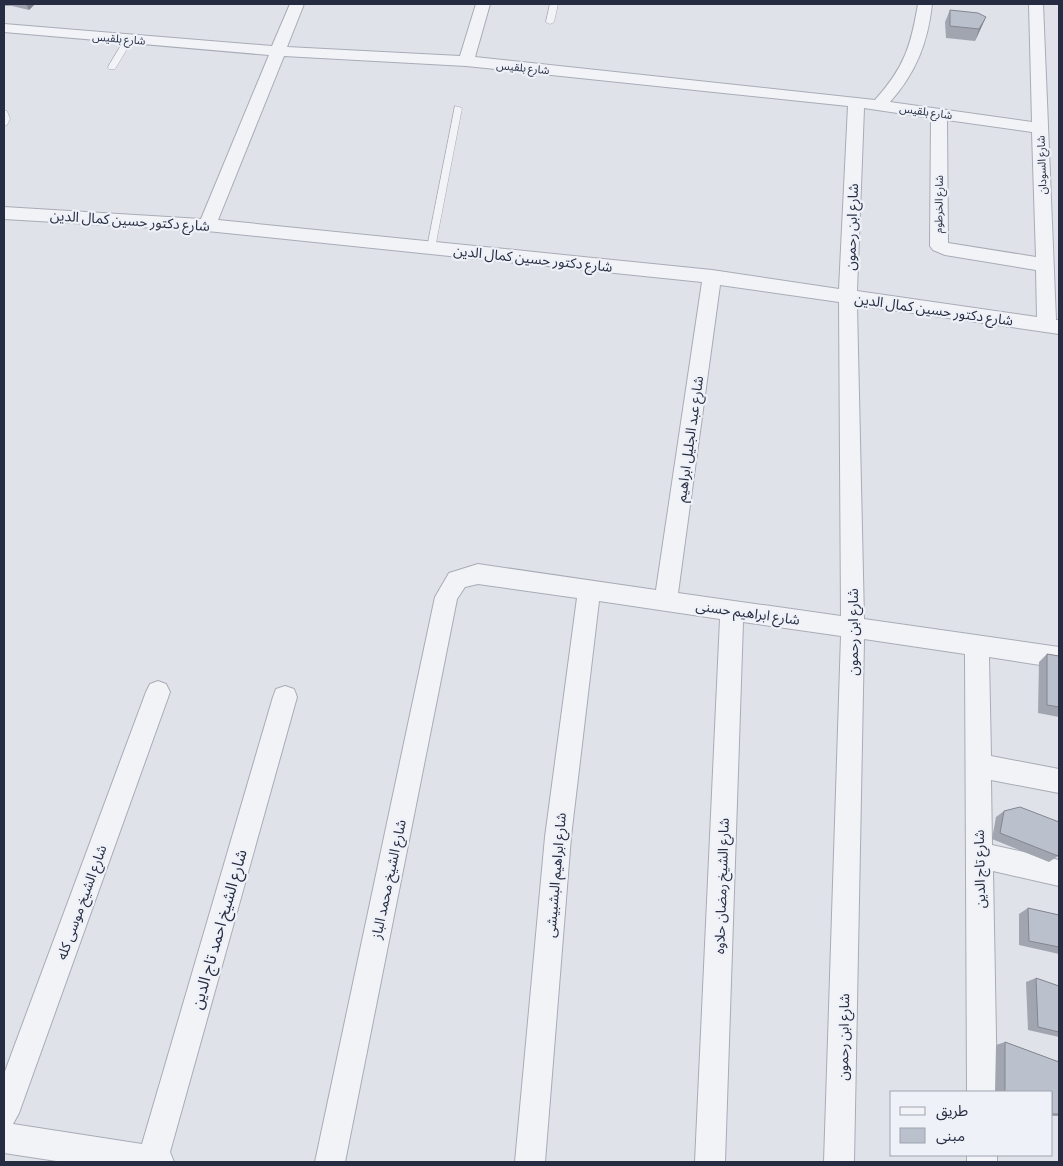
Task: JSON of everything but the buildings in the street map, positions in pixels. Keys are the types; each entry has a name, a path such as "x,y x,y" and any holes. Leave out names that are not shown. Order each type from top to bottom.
{"street":[{"path":"207,225 296,4"},
{"path":"466,61 482,4"},
{"path":"879,105 900,82 910,67 918,49 925,4"},
{"name":"شارع السودان","path":"1036,4 1045,266 1053,326"},
{"name":"شارع بلقيس","path":"4,28 277,51 466,61 856,102 939,112 1040,128"},
{"name":"شارع ابن رحمون","path":"839,1162 853,627 848,296 856,102"},
{"name":"شارع الخرطوم","path":"939,112 938,246 945,249 1045,266"},
{"name":"شارع دكتور حسين كمال الدين","path":"4,213 207,225 712,276 1053,326"},
{"name":"شارع عبد الجليل ابراهيم","path":"666,601 712,276"},
{"name":"شارع ابراهيم حسنى","path":"446,596 457,580 478,574 1059,657"},
{"name":"شارع ابراهيم البشبيشى","path":"530,1162 558,837 589,589"},
{"name":"شارع الشيخ محمد الباز","path":"330,1162 446,596"},
{"name":"شارع الشيخ رمضان حلاوه","path":"710,1162 732,610"},
{"name":"شارع تاج الدين","path":"977,645 982,1091"},
{"name":"شارع الشيخ موسى كله","path":"4,1113 158,692"},
{"name":"شارع الشيخ احمد تاج الدين","path":"156,1162 285,697"},
{"path":"978,765 1059,781"},
{"path":"979,855 1059,873"},
{"path":"4,1138 156,1162"}],"lane":[{"path":"550,22 554,4"},
{"path":"112,67 129,39"},
{"path":"431,248 458,108"},
{"path":"4,113 6,119 4,123"}]}
